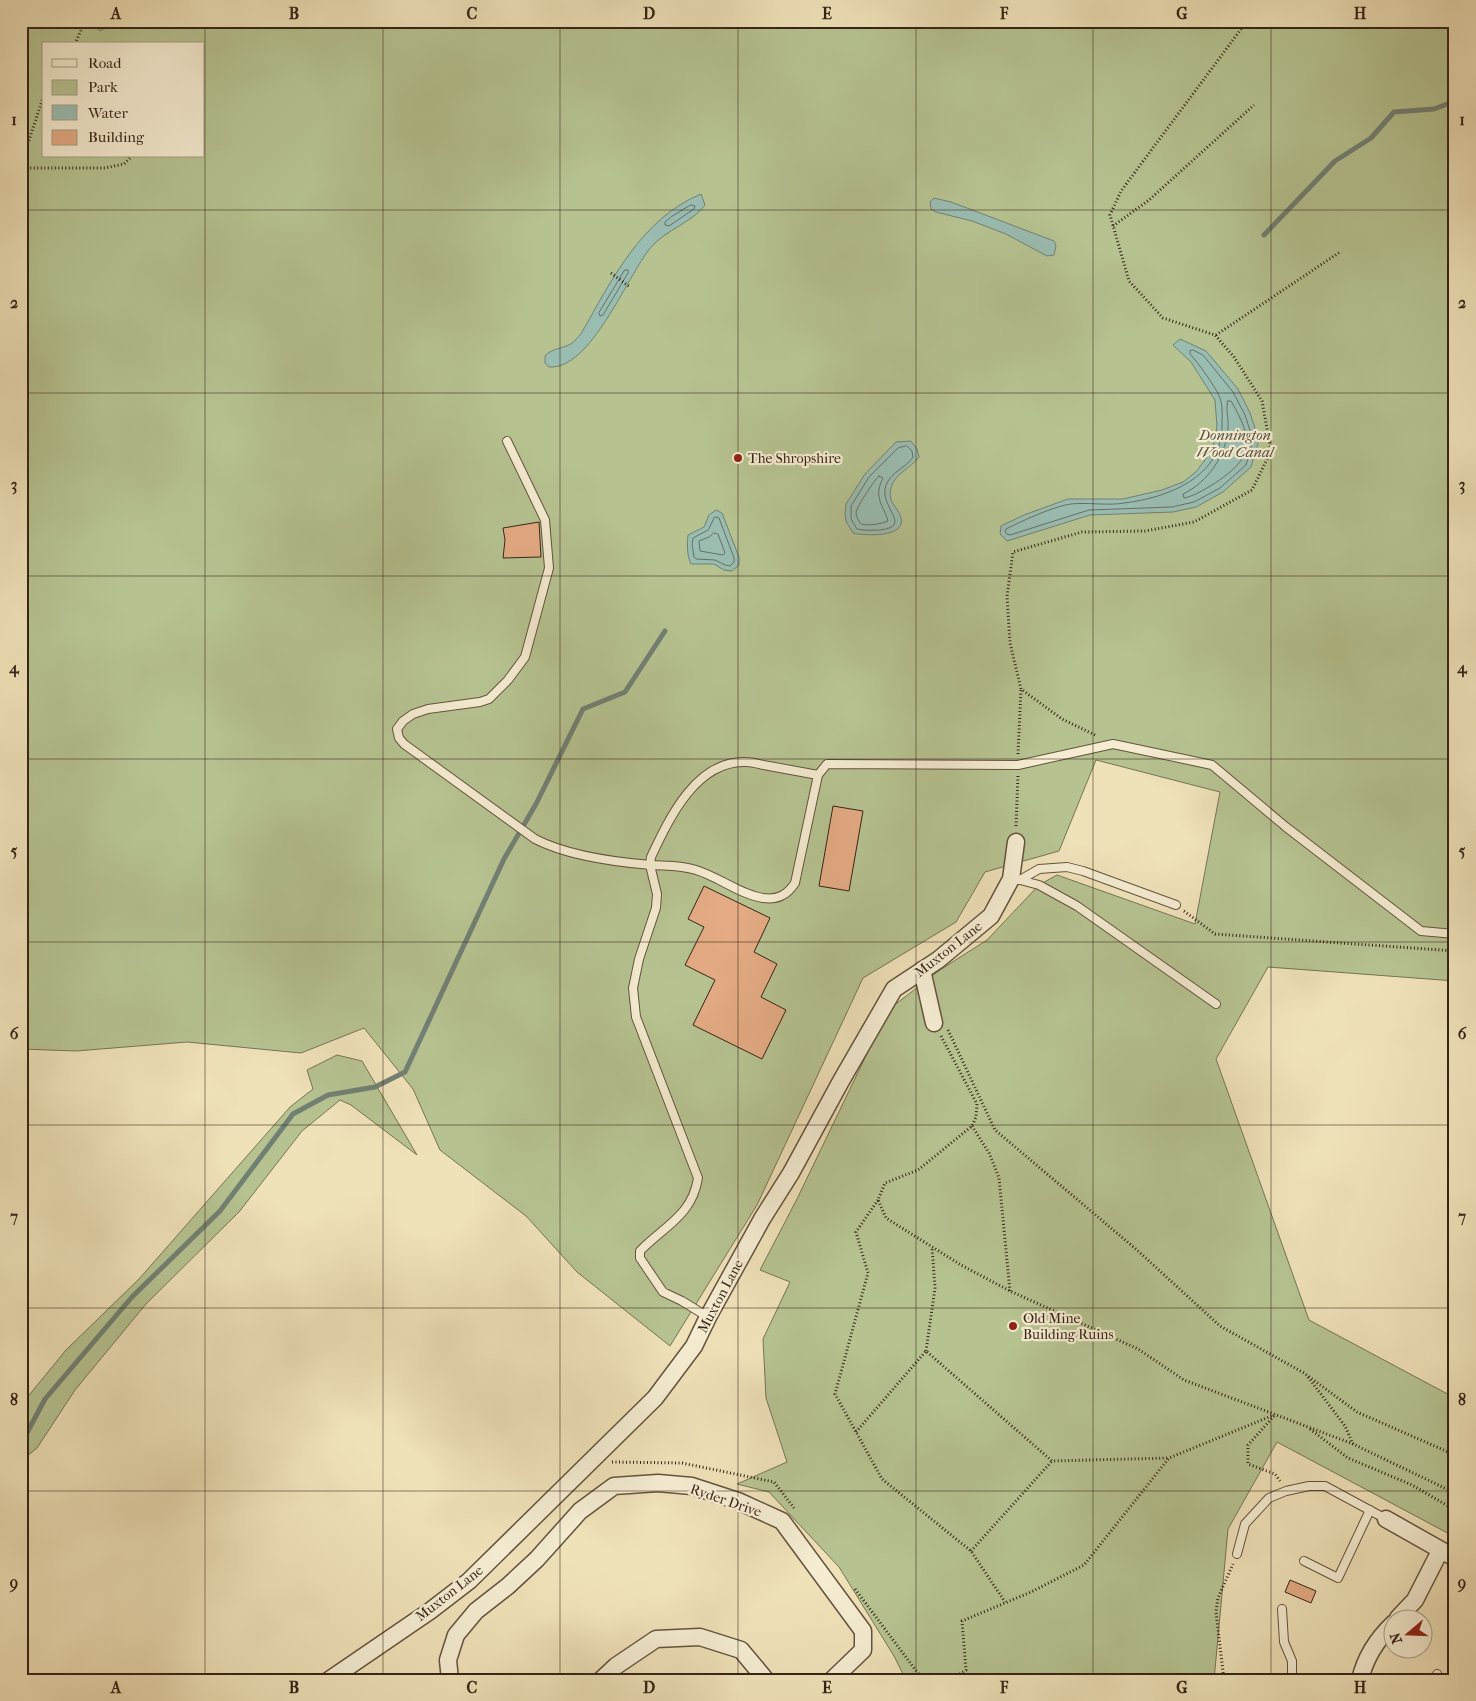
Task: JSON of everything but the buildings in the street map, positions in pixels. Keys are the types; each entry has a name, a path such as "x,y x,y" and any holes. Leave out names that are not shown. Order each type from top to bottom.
{"street":[{"name":"Muxton Lane","path":"329,1680 469,1581 655,1398 694,1346 762,1219 791,1174 841,1081 894,989 938,960 991,916 1015,879 1016,842"},
{"path":"922,970 939,1023"},
{"name":"Ryder Drive","path":"450,1680 448,1660 456,1636 476,1611 508,1586 537,1559 580,1512 614,1486 658,1483 692,1486 738,1501 782,1520 863,1631 863,1650 832,1680"},
{"path":"1386,1519 1448,1554 1407,1608"},
{"path":"1360,1680 1374,1646 1384,1632"},
{"path":"601,1680 616,1666 656,1639 700,1637 741,1650 766,1680"}],"lane":[{"path":"507,441 545,520 549,568 525,657 508,680 489,699 480,702 428,709 413,714 402,721 397,729 404,744 536,839 552,847 597,857 669,865 695,870 746,893 764,898 779,898 788,893 795,883 818,775 827,764 1018,765 1113,744 1212,765 1286,826 1421,931 1455,934"},
{"path":"708,1317 682,1301 662,1292 640,1258 640,1251 686,1209 696,1192 698,1178 636,1017 633,988 639,959 656,908 657,894 650,864 651,857 676,808 698,780 716,769 729,764 746,762 818,775"},
{"path":"1015,879 1039,869 1067,867 1176,904"},
{"path":"1015,879 1038,885 1077,906 1216,1004"},
{"path":"1237,1554 1245,1524 1269,1498 1309,1486 1325,1486 1386,1519"},
{"path":"1304,1561 1338,1578 1370,1510"},
{"path":"1282,1610 1284,1642 1292,1661 1292,1678"}],"path":[{"path":"76,42 82,28 81,21"},
{"path":"1113,744 1062,719 1021,688 1010,643 1007,596 1012,552 1082,532 1145,531 1194,522 1252,490 1271,451 1262,401 1234,357 1216,335 1163,318 1129,280 1110,215 1121,191 1247,21"},
{"path":"42,101 21,164 26,168 105,168 124,164 130,158"},
{"path":"1113,226 1149,200 1254,105"},
{"path":"1216,335 1340,252"},
{"path":"611,273 630,287"},
{"path":"1176,904 1214,934 1455,951"},
{"path":"939,1023 977,1104 976,1117 972,1126 918,1170 885,1183 878,1200 856,1232 868,1272 835,1394 882,1479 971,1551 1006,1602"},
{"path":"939,1023 996,1130 1137,1250 1220,1326 1304,1373 1357,1412 1455,1455"},
{"path":"972,1126 989,1153 999,1178 1010,1291"},
{"path":"878,1200 886,1218 961,1266 1010,1291 1138,1349 1184,1380 1353,1444 1455,1493"},
{"path":"856,1432 926,1351 935,1288 932,1247"},
{"path":"926,1351 1052,1461 1169,1458 1275,1415"},
{"path":"1304,1373 1345,1426 1353,1444"},
{"path":"1275,1415 1248,1445 1248,1464 1275,1474 1286,1492"},
{"path":"1307,1427 1348,1458 1412,1485 1455,1510"},
{"path":"951,1680 966,1670 962,1621 1031,1592 1084,1565 1169,1458"},
{"path":"971,1551 1052,1461"},
{"path":"1224,1680 1216,1612 1218,1598 1237,1554"}],"green space":[{"name":"The Shropshire","path":"21,21 1455,21 1455,981 1268,967 1216,1059 1309,1320 1455,1398 1455,1537 1277,1442 1228,1529 1214,1680 906,1680 894,1656 839,1567 769,1492 737,1484 787,1462 766,1398 763,1339 790,1282 760,1270 797,1199 888,1010 940,970 987,940 1039,885 1057,875 1195,924 1220,792 1096,760 1059,851 985,872 956,922 863,978 757,1205 670,1346 577,1272 526,1216 440,1150 413,1089 364,1028 301,1053 187,1042 76,1051 21,1049"},
{"path":"337,1055 362,1061 417,1155 351,1105 340,1100 302,1131 239,1212 146,1304 75,1390 37,1448 21,1461 21,1405 66,1350 139,1279 290,1107 313,1089 307,1070"}],"water":[{"path":"93,21 107,21 108,26 100,31"},
{"path":"701,194 705,205 694,216 651,247 607,319 579,354 564,364 549,367 545,363 545,356 551,351 572,343 581,334 616,273 645,235 661,219 680,205"},
{"path":"934,198 951,202 1054,241 1056,246 1054,255 1047,256 1006,234 972,221 936,212 931,209 930,202"},
{"name":"Donnington Wood Canal","path":"1180,339 1206,351 1238,389 1250,413 1259,440 1251,467 1223,492 1196,507 1173,512 1090,515 1007,541 1000,534 1001,526 1024,515 1068,499 1123,499 1162,490 1183,482 1197,471 1212,450 1217,427 1215,400 1191,362 1173,345"},
{"path":"911,441 917,449 919,457 899,475 893,483 890,493 891,500 901,517 901,524 898,529 875,535 853,533 846,521 846,504 865,474 896,442"},
{"path":"716,510 722,513 739,557 739,565 732,571 724,570 714,564 691,564 689,557 688,535 704,527 709,515"}],"waterway":[{"path":"1264,235 1335,161 1371,138 1394,112 1434,109 1455,101"},
{"path":"21,1444 45,1399 132,1297 220,1211 293,1114 328,1095 375,1087 405,1072 504,859 536,804 583,709 625,692 665,631"}],"place":[{"name":"The Shropshire","path":"738,458"},
{"name":"Old Mine Building Ruins","path":"1013,1326"}]}
